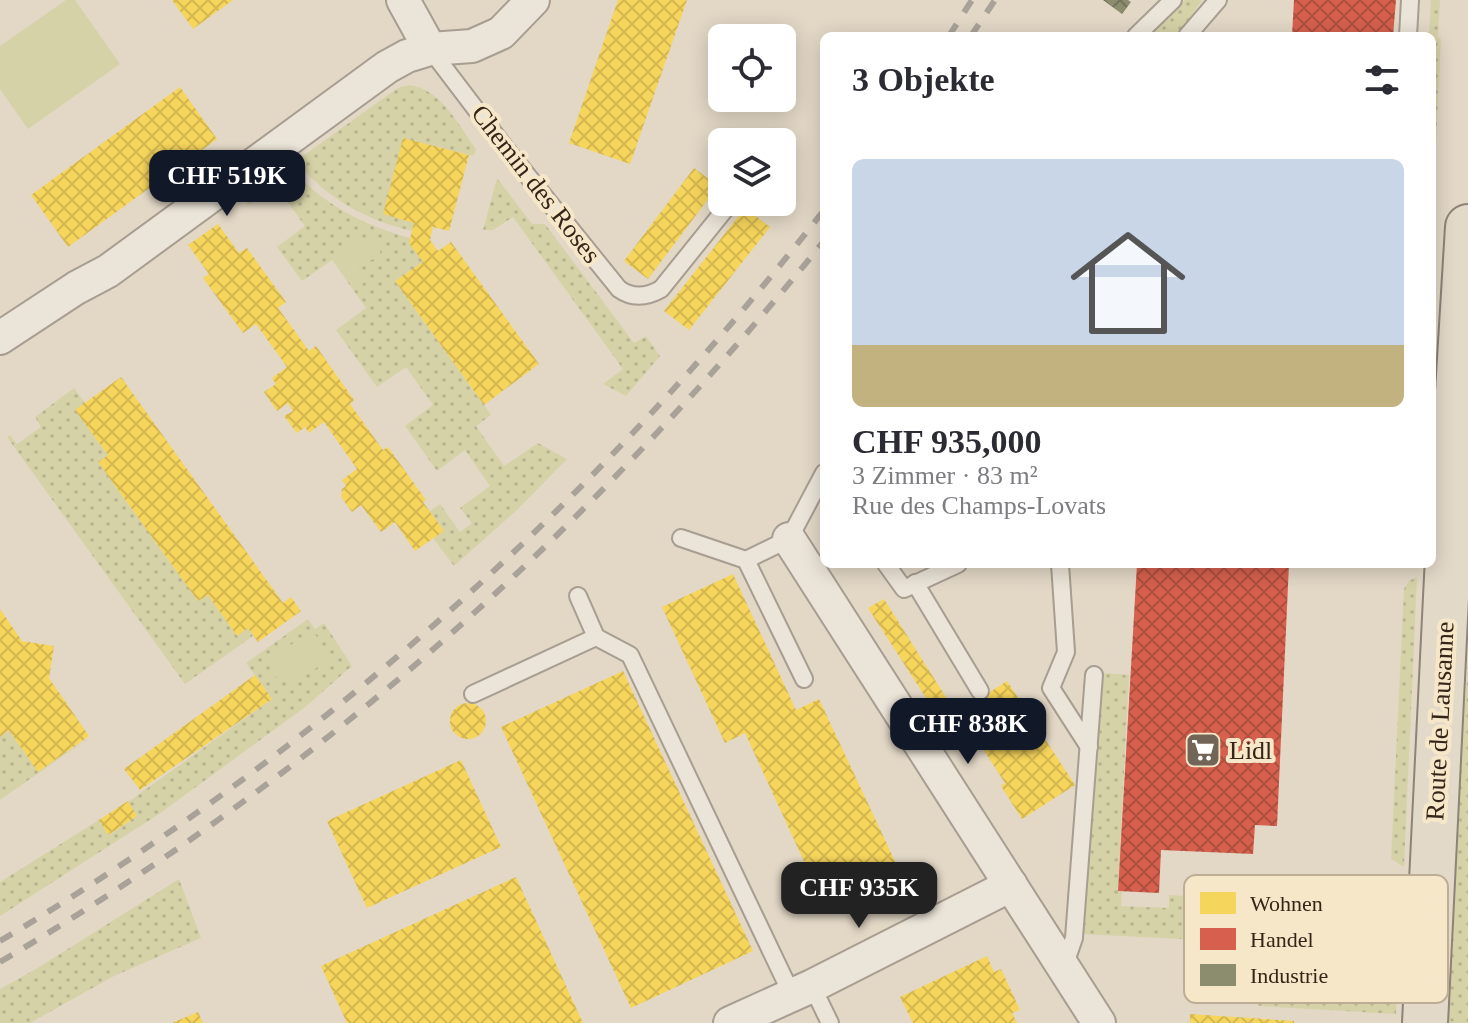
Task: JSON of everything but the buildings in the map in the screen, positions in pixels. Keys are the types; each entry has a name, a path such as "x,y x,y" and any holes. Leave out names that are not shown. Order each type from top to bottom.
{"main road":[{"name":"Route de Lausanne","path":"1431,875 1450,407 1468,227"},
{"name":"Route de Lausanne","path":"1425,1023 1426,1003"}],"street":[{"path":"403,0 430,49"},
{"path":"0,338 76,288 108,271 368,79 407,56 430,49 472,46 501,33 533,0"},
{"path":"789,539 1064,967 1090,1020"},
{"path":"730,1023 1011,885"}],"lane":[{"path":"1140,32 1173,0"},
{"path":"1190,32 1218,0"},
{"path":"1408,32 1410,0"},
{"name":"Chemin des Roses","path":"430,49 515,161 627,295 651,295 661,289 720,216"},
{"path":"681,538 746,560 789,539 820,482"},
{"path":"746,560 804,679"},
{"path":"889,568 904,589 949,568"},
{"path":"1060,568 1066,652 1051,688 1089,747"},
{"path":"915,583 980,691"},
{"path":"578,596 596,637 630,655 802,990 830,1023"},
{"path":"473,694 596,637"},
{"path":"1064,967 1074,938 1094,675"}],"shaded area":[{"path":"66,0 75,0 120,64 28,129 0,89 0,46"},
{"path":"1185,0 1202,0 1180,32 1151,32"},
{"path":"1431,0 1440,0 1436,144 1436,32 1429,32"},
{"path":"410,85 431,93 440,101 476,149 474,155 469,155 403,138 414,223 412,231 379,221 348,206 320,186 296,161 400,87"},
{"path":"290,166 315,191 344,211 376,227 410,238 423,262 395,281 491,415 476,426 504,466 538,443 567,459 516,511 454,566 433,538 444,531 430,511 440,504 460,532 472,523 460,508 490,486 465,450 437,471 405,426 433,405 406,367 377,387 336,330 366,308 332,260 302,281 277,247 305,226 276,186 248,205 244,199","holes":["356,241 363,242 381,257 351,265 358,275 355,290 332,258 352,247"]},
{"path":"497,178 532,224 545,224 634,343 646,336 660,356 626,396 603,384 623,369 513,217 493,230 483,230"},
{"path":"362,235 363,242 378,239 381,257 351,265 366,281 355,290 332,258 352,247 355,236"},
{"path":"74,388 85,403 76,410 108,455 98,462 198,601 208,595 237,635 248,628 253,636 185,684 7,437 10,435 17,444 41,427 35,417"},
{"path":"1417,577 1404,867 1391,859 1404,589 1409,581"},
{"path":"308,619 315,629 324,623 352,666 304,708 159,814 0,916 0,882 99,820 109,835 137,816 128,802 272,699 246,663"},
{"path":"312,630 331,657 289,688 280,675 276,678 269,669 275,665 271,659"},
{"path":"1468,665 1468,1023 1444,1023 1445,1003 1448,1003 1453,847"},
{"path":"1103,673 1129,675 1118,891 1122,892 1121,906 1169,908 1169,895 1184,896 1184,939 1082,934"},
{"path":"9,730 38,771 93,735 0,800 0,737"},
{"path":"179,879 201,938 114,976 30,1023 0,1023 0,989"},
{"path":"1258,1003 1396,1003 1396,1014 1258,1006"}],"railway":[{"path":"952,32 972,0"},
{"path":"974,32 995,0"},
{"path":"0,941 117,867 231,788 341,704 446,614 547,520 644,421 736,317 820,215"},
{"path":"0,962 119,888 232,810 341,727 445,639 545,547 641,450 734,348 820,246"}],"place":[{"name":"Lidl","path":"1203,750"}]}
